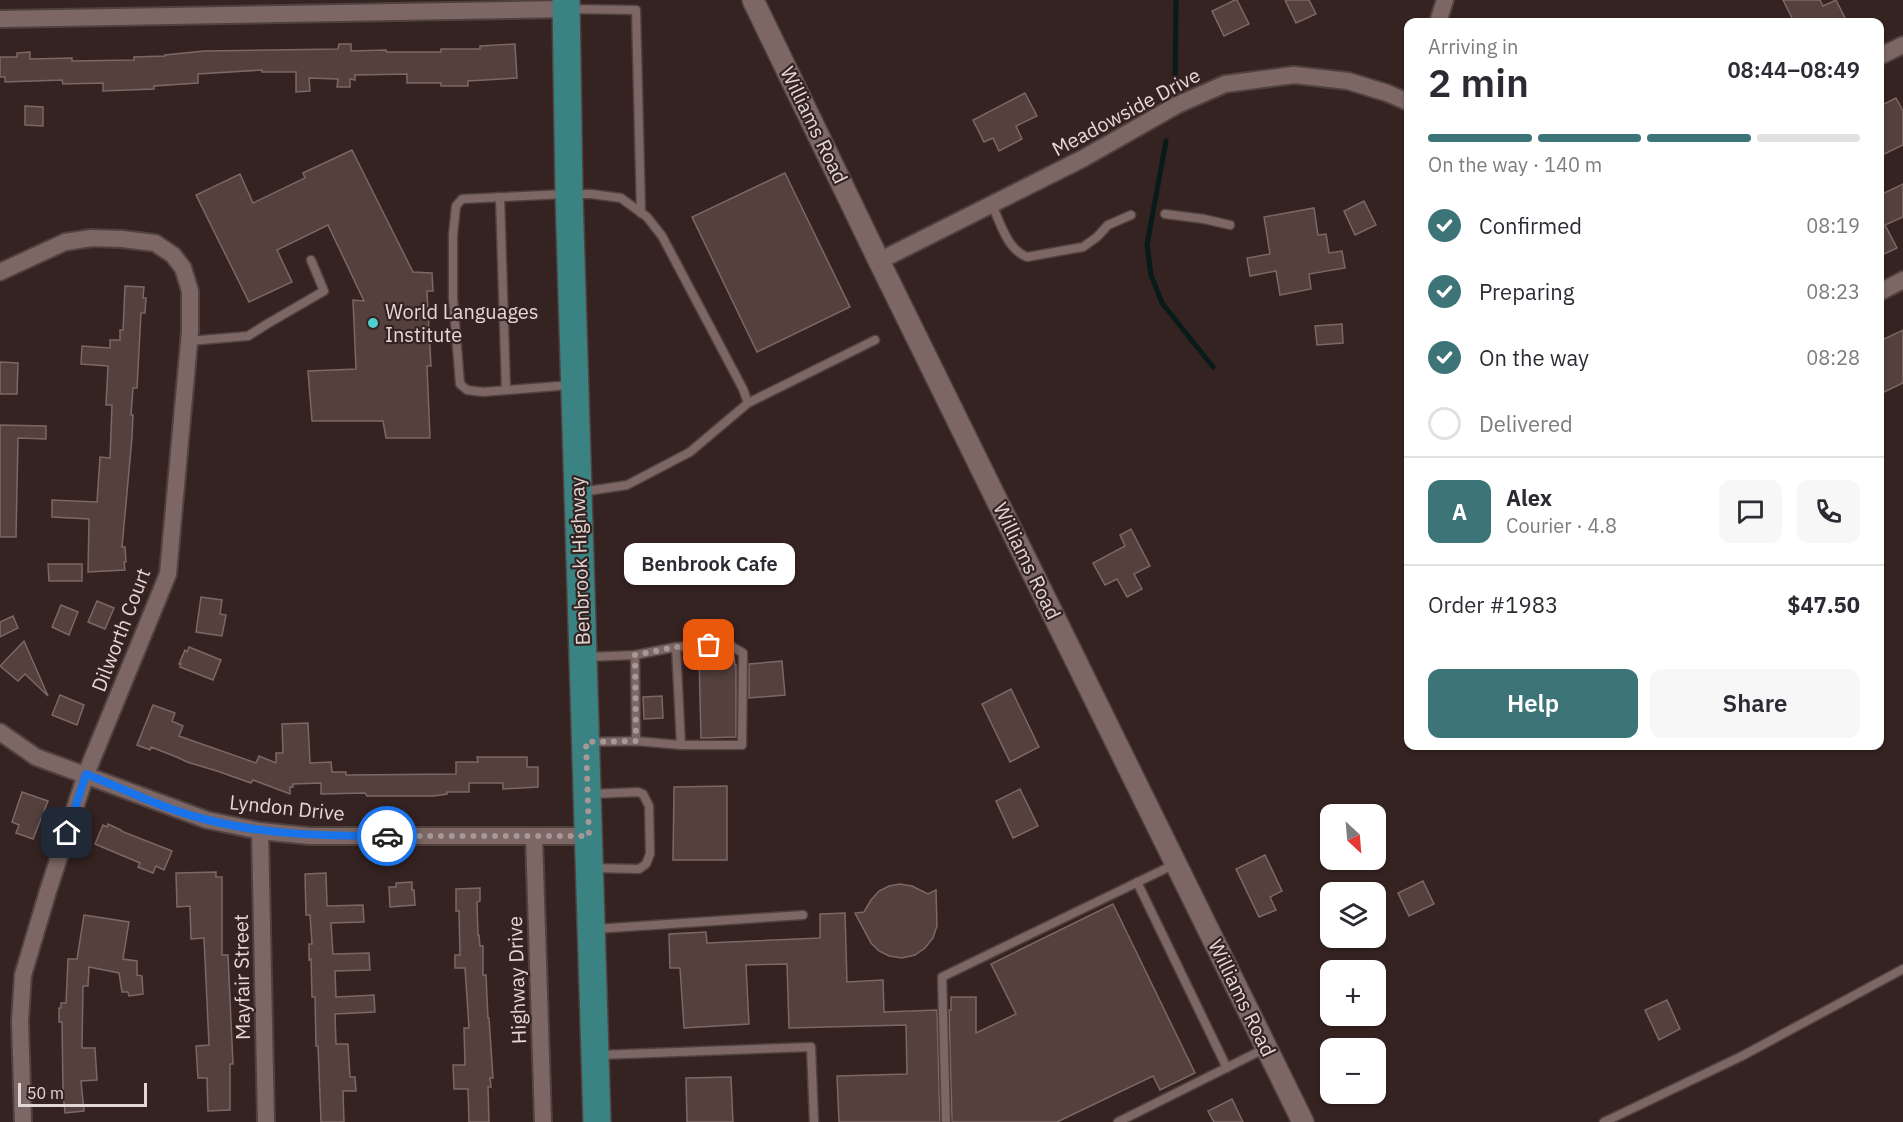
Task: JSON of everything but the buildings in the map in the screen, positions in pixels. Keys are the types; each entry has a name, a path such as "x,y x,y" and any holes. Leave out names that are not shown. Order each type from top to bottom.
{"main road":[{"name":"Benbrook Highway","path":"566,5 567,194 575,384 597,1122"}],"street":[{"name":"Williams Road","path":"753,0 1303,1122"},
{"path":"1439,18 1445,0"},
{"path":"0,19 566,5"},
{"path":"1884,55 1902,48"},
{"name":"Meadowside Drive","path":"879,261 1082,159 1177,105 1225,84 1294,75 1348,81 1404,100"},
{"name":"Dilworth Court","path":"0,272 41,252 74,241 92,238 122,239 155,243 173,255 183,268 190,291 189,341 168,573 86,774 23,975 20,1021 23,1122"},
{"path":"1884,290 1903,280"},
{"name":"Lyndon Drive","path":"0,732 36,757 207,820 260,831 310,836 589,836"},
{"name":"Mayfair Street","path":"260,831 266,1122"},
{"name":"Highway Drive","path":"534,836 543,1122"}],"lane":[{"path":"566,5 636,10 641,213"},
{"path":"575,384 483,392 467,390 460,384 453,298 453,235 456,207 462,199 567,194 621,198 647,217 662,236 743,389 748,403"},
{"path":"500,197 506,390"},
{"path":"992,205 1011,245 1019,254 1028,257 1083,247 1108,225 1131,215"},
{"path":"1165,214 1230,225"},
{"path":"189,341 248,336 324,291 311,260"},
{"path":"578,492 627,485 690,452 748,403 875,340"},
{"path":"583,657 635,655 676,647 726,643 743,653 742,745 681,745 636,741 586,742"},
{"path":"676,647 681,745"},
{"path":"635,655 636,741"},
{"path":"587,795 638,792 643,794 649,806 650,854 646,864 639,869 590,868"},
{"path":"946,1122 942,977 1176,864"},
{"path":"1137,882 1227,1068"},
{"path":"592,929 803,915"},
{"path":"1604,1122 1742,1056 1903,969"},
{"path":"595,1055 811,1047 814,1122"},
{"path":"1118,1122 1266,1048"}],"waterway":[{"path":"1175,92 1176,0"},
{"path":"1166,141 1147,245 1151,275 1162,303 1213,367"}],"way so far":[{"path":"387,836 589,836 586,742 636,741 635,655 676,647 709,645"}],"place":[{"name":"World Languages Institute","path":"373,323"},
{"name":"Benbrook Cafe","path":"709,645"}],"route":[{"path":"67,833 86,774 207,820 260,831 310,836 387,836"}]}
